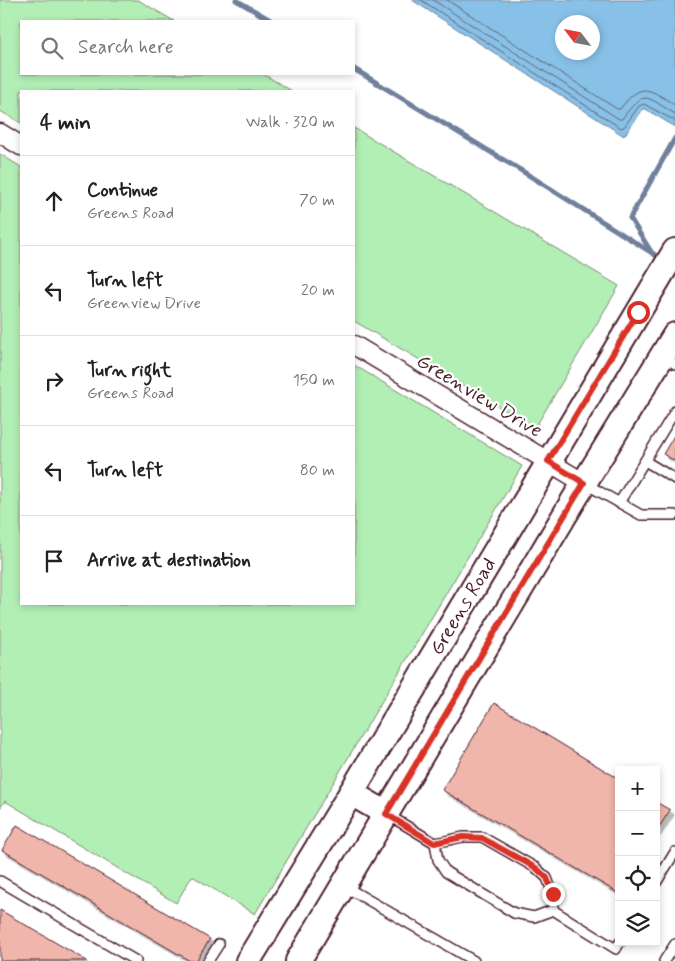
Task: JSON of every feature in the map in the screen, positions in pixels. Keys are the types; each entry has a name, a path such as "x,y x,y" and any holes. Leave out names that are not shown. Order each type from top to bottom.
{"main road":[{"name":"Greens Road","path":"248,961 351,793 675,251"},
{"name":"Greens Road","path":"298,961 584,483 669,360 675,335"},
{"path":"351,793 386,814"}],"street":[{"path":"0,134 20,145"},
{"name":"Greenview Drive","path":"355,346 584,483"}],"lane":[{"path":"620,503 675,411"},
{"path":"645,461 675,479"},
{"path":"584,483 641,514 655,516 675,515"},
{"path":"386,814 434,843 463,837 482,838 536,868 547,878 553,894 553,910"},
{"path":"434,843 438,860 446,872 514,913 534,917 553,910"},
{"path":"660,876 675,852"},
{"path":"0,880 136,961"},
{"path":"344,886 474,961"},
{"path":"553,910 616,948 617,946"},
{"path":"208,961 219,944"},
{"path":"664,961 675,944"}],"green space":[{"path":"0,0 138,0 172,20 20,20 20,75 265,75 290,90 20,90 20,122 0,111"},
{"path":"355,129 619,286 535,428 355,322"},
{"path":"0,154 20,166 20,605 355,605 355,366 522,466 255,914 192,876 176,903 5,801 0,808"}],"water":[{"path":"412,0 675,0 675,127 644,108 624,136"}],"building":[{"path":"675,434 675,461 663,454"},
{"path":"494,703 615,777 615,891 442,790"},
{"path":"660,804 670,810 660,826"},
{"path":"17,825 210,939 196,961 190,961 2,850"},
{"path":"0,910 87,961 0,961"}],"waterway":[{"path":"236,0 270,20"},
{"path":"355,70 652,253"},
{"path":"662,259 652,253 630,218 675,138"}],"route":[{"path":"553,894 547,878 536,868 482,838 463,837 434,843 386,814 584,483 548,461 638,312"}]}
